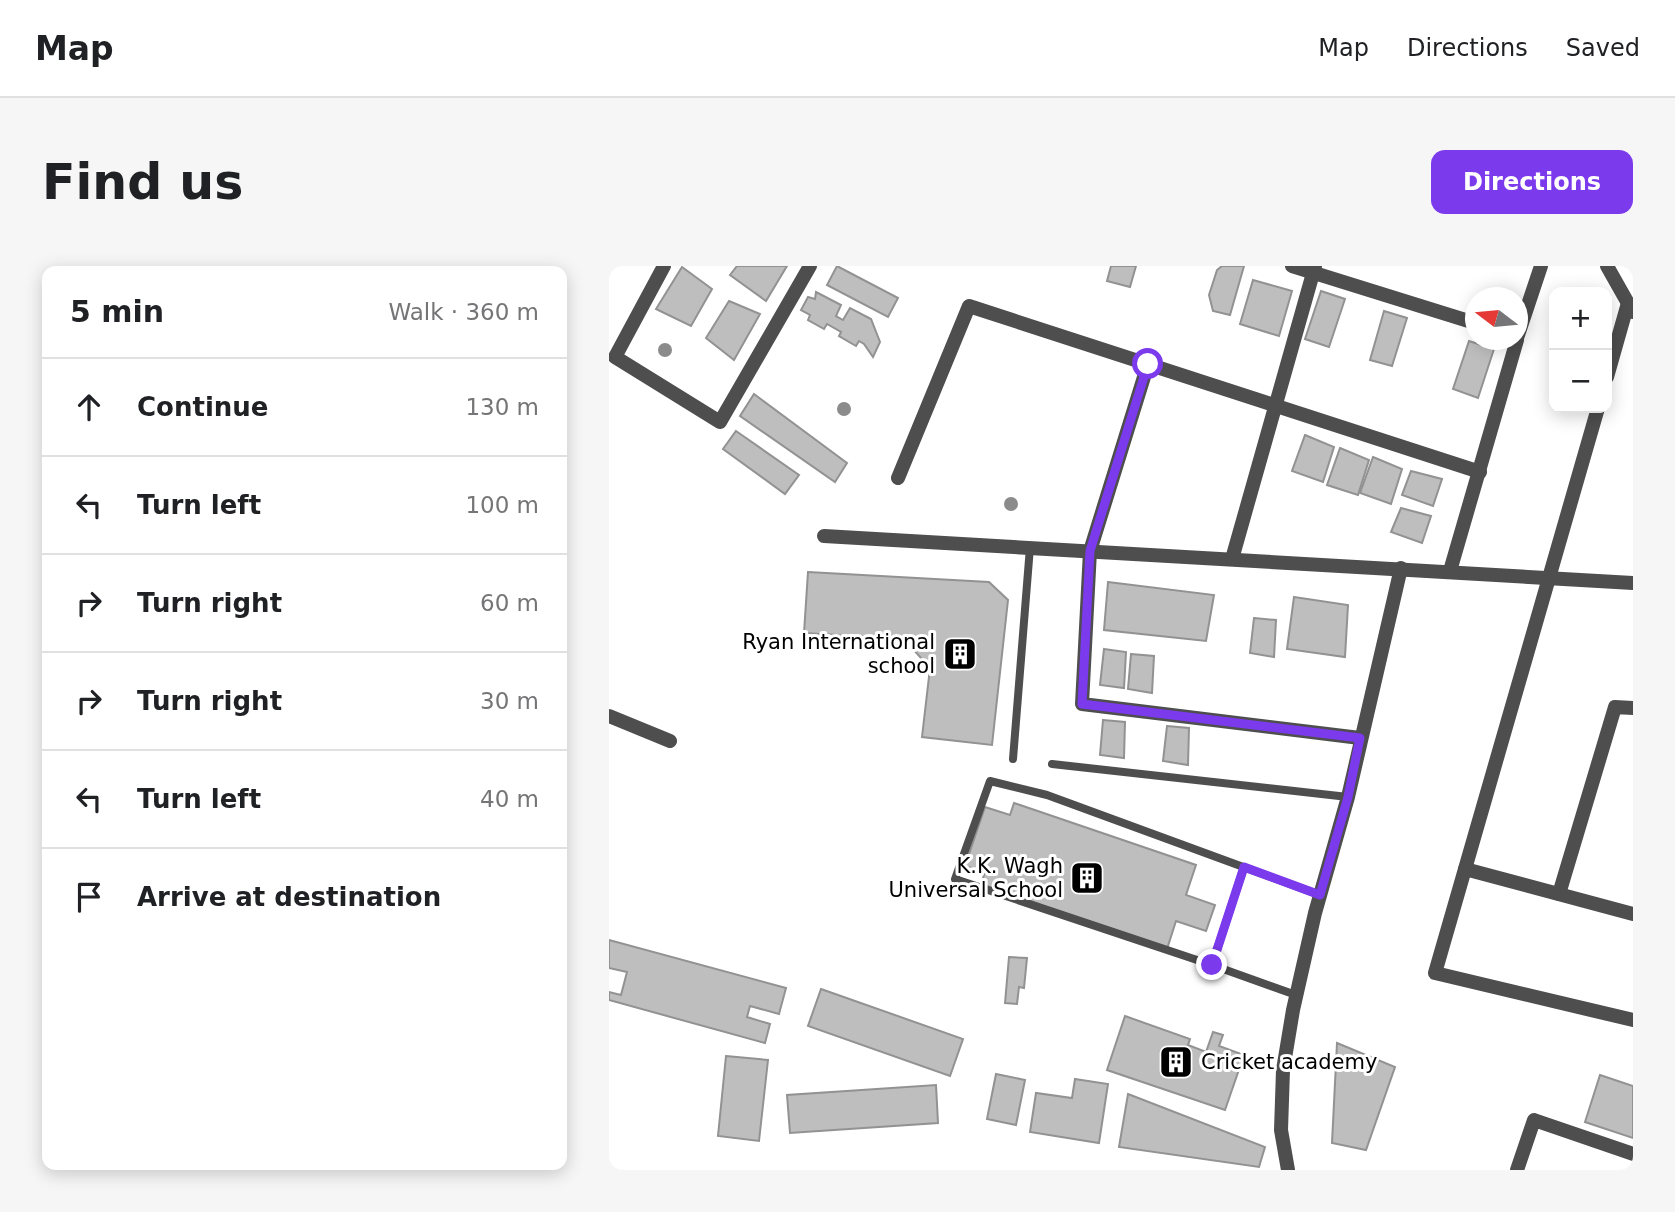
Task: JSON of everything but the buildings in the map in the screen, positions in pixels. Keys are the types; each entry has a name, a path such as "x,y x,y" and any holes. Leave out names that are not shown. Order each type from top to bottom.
{"street":[{"path":"664,266 615,357 720,422 810,266"},
{"path":"1292,266 1314,269 1465,320"},
{"path":"1528,304 1541,266"},
{"path":"1607,266 1630,307 1612,362"},
{"path":"1232,559 1314,269"},
{"path":"898,478 969,306 1479,472"},
{"path":"1450,571 1513,350"},
{"path":"1148,364 1090,551 1082,704 1360,738"},
{"path":"1597,413 1435,973 1633,1020"},
{"path":"824,536 1633,583"},
{"path":"1288,1170 1281,1130 1283,1070 1296,995 1320,895 1348,797 1401,568"},
{"path":"1559,894 1615,707 1633,708"},
{"path":"609,716 670,741"},
{"path":"1465,869 1633,914"},
{"path":"1517,1170 1534,1120 1633,1154"}],"lane":[{"path":"1013,758 1030,547"},
{"path":"1052,764 1348,797"},
{"path":"1296,995 955,879 990,781 1047,795 1320,895"},
{"path":"1212,965 1244,867"}],"place":[{"name":"Ryan International school","path":"960,654"},
{"name":"K.K. Wagh Universal School","path":"1087,878"},
{"name":"Cricket academy","path":"1176,1062"}],"route":[{"path":"1148,364 1090,551 1082,704 1360,738 1348,797 1320,895 1244,867 1212,965"}]}
